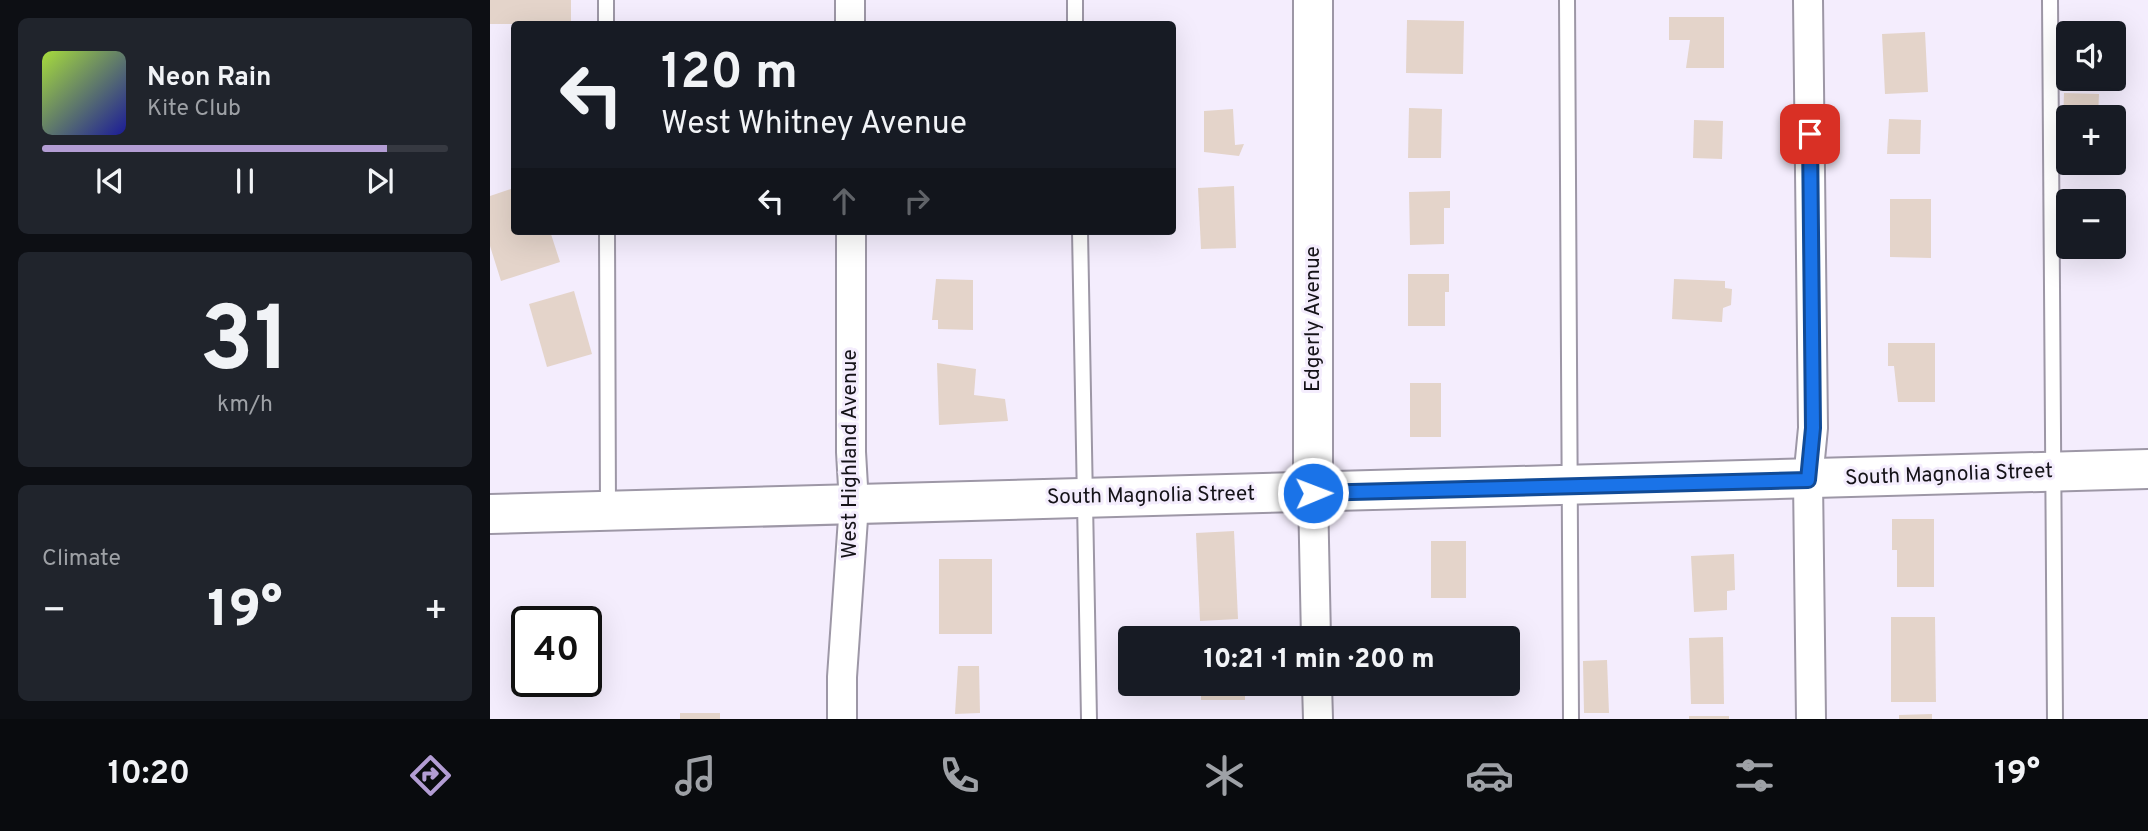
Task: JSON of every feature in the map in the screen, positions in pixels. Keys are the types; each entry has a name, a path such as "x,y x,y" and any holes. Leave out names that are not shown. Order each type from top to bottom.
{"street":[{"path":"850,0 850,21"},
{"name":"Edgerly Avenue","path":"1313,0 1313,493 1316,626"},
{"path":"1808,0 1813,428 1808,480 1811,719"},
{"name":"West Highland Avenue","path":"842,719 842,677 854,505 851,452 850,235"},
{"name":"South Magnolia Street","path":"490,514 2148,469"},
{"path":"1317,696 1318,719"}],"lane":[{"path":"606,0 606,21"},
{"path":"1075,0 1075,21"},
{"path":"1567,0 1571,719"},
{"path":"2050,0 2054,719"},
{"path":"607,235 608,512"},
{"path":"1080,235 1090,719"}],"building":[{"path":"490,0 571,0 571,21 511,21 511,24 490,24"},
{"path":"1669,17 1724,17 1724,68 1686,68 1690,40 1669,40"},
{"path":"1407,20 1464,21 1463,74 1406,73"},
{"path":"1925,32 1928,92 1885,94 1882,34"},
{"path":"2064,93 2099,94 2099,105 2064,105"},
{"path":"1409,108 1442,109 1441,158 1408,158"},
{"path":"1233,109 1235,145 1244,144 1239,156 1204,152 1204,111"},
{"path":"1889,119 1921,120 1920,154 1887,154"},
{"path":"1694,120 1723,121 1722,159 1693,158"},
{"path":"1234,186 1236,248 1201,249 1198,188"},
{"path":"511,189 511,235 551,235 560,262 501,281 490,246 490,196"},
{"path":"1450,191 1450,208 1444,208 1444,244 1410,245 1409,192"},
{"path":"1890,199 1931,199 1931,258 1890,257"},
{"path":"1408,274 1449,274 1449,292 1445,292 1445,326 1408,326"},
{"path":"936,279 973,280 973,330 938,329 938,320 932,320"},
{"path":"1674,279 1725,281 1725,288 1732,289 1731,305 1723,308 1722,322 1672,319"},
{"path":"574,291 592,354 547,367 529,304"},
{"path":"1888,343 1935,343 1935,402 1898,402 1894,366 1888,366"},
{"path":"937,363 976,369 974,395 1005,399 1008,421 939,425"},
{"path":"1410,383 1441,383 1441,437 1410,437"},
{"path":"1892,519 1934,519 1934,587 1897,587 1897,550 1892,550"},
{"path":"1234,531 1238,619 1200,621 1196,533"},
{"path":"1431,541 1466,541 1466,598 1431,598"},
{"path":"1734,554 1735,590 1727,591 1727,610 1694,612 1691,556"},
{"path":"939,559 992,559 992,634 939,634"},
{"path":"1891,617 1935,617 1936,702 1891,702"},
{"path":"1723,637 1724,704 1691,704 1689,638"},
{"path":"1607,660 1609,713 1584,713 1583,661"},
{"path":"958,666 979,666 980,713 955,714"},
{"path":"1201,696 1245,696 1245,700 1201,700"},
{"path":"680,713 720,713 720,719 680,719"},
{"path":"1932,714 1932,719 1899,719 1899,715"},
{"path":"1689,716 1729,716 1729,719 1689,719"}],"route":[{"path":"1313,493 1808,480 1813,428 1810,134"}]}
